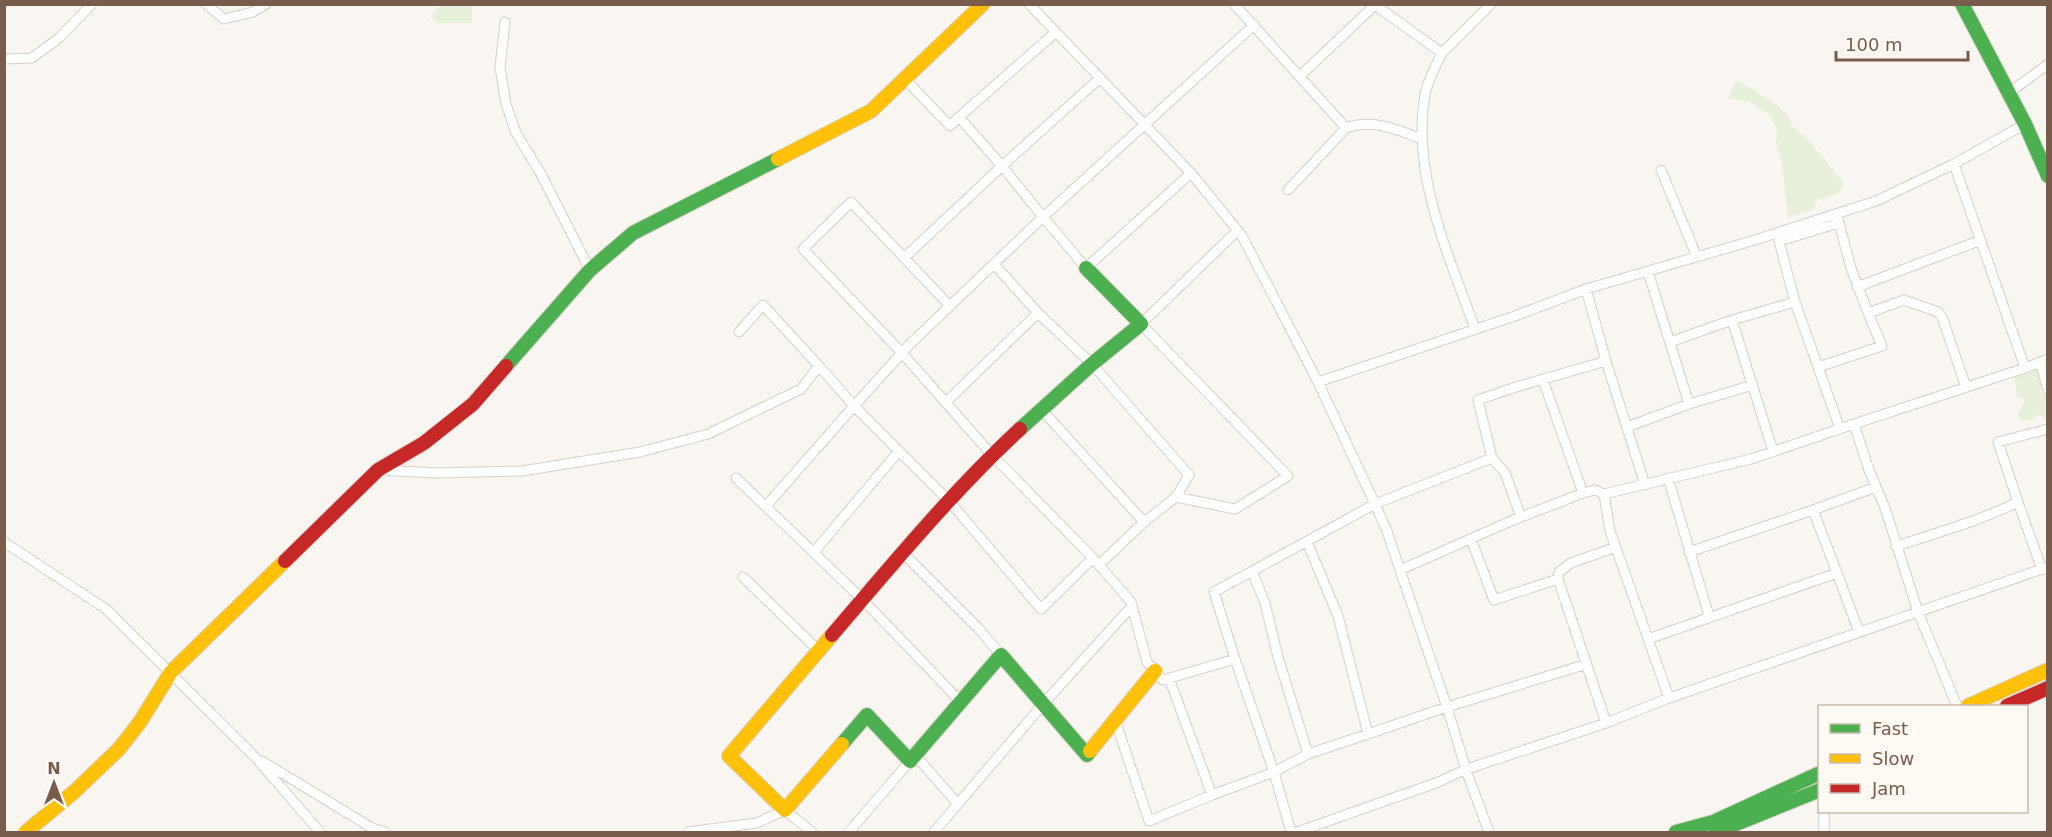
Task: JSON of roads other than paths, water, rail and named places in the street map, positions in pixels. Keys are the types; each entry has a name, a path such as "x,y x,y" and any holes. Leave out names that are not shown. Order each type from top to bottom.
{"main road":[{"path":"26,832 55,810 120,748 158,695 171,672 378,470 424,443 472,404 590,270 633,233 872,111 983,4"},
{"path":"1962,4 2025,124 2048,176"},
{"path":"1086,268 1141,324 1092,364 992,455 862,599 729,756 785,810 867,715 913,758 1001,656 1087,754 1155,671"},
{"path":"1970,705 2048,670"},
{"path":"2009,705 2048,688"},
{"path":"1676,832 1713,822 1818,774"},
{"path":"1716,832 1818,790"}],"street":[{"path":"4,60 32,58 59,38 92,4"},
{"path":"206,4 224,19 253,12 267,4"},
{"path":"1029,4 1191,173 1242,236 1318,382 1387,531 1489,832"},
{"path":"1234,4 1346,128"},
{"path":"1475,329 1436,218 1424,166 1422,124 1425,92 1442,53 1491,4"},
{"path":"1300,76 1376,5 1442,53"},
{"path":"505,22 500,67 506,104 516,133 541,174 590,270"},
{"path":"766,506 902,353 1043,217 1254,25"},
{"path":"904,78 950,126 1056,32"},
{"path":"2009,93 2048,64"},
{"path":"904,258 1100,78"},
{"path":"959,117 1086,268 1191,173"},
{"path":"1288,190 1346,128 1359,123 1395,129 1422,139"},
{"path":"1840,429 1796,302 1779,241 1838,219 1895,193 1954,164 2025,124"},
{"path":"1954,164 2025,368"},
{"path":"1661,170 1697,257"},
{"path":"950,306 851,202 803,249 902,353 992,455 1096,561 1132,606 1147,662 1163,680 1235,659"},
{"path":"1318,382 1586,290 1838,219"},
{"path":"1818,367 1882,346 1857,287 1838,219"},
{"path":"1176,497 1235,509 1288,476 1141,324 1237,231"},
{"path":"1857,287 1981,240"},
{"path":"738,332 763,305 854,406 949,501 1041,609 1096,561 1176,497 1190,475 1092,364 1038,313 994,264"},
{"path":"1648,272 1689,404"},
{"path":"1586,290 1645,485"},
{"path":"1868,313 1904,300 1938,312 1942,317 1966,387"},
{"path":"1670,342 1732,320 1796,302"},
{"path":"946,402 1038,313"},
{"path":"1732,320 1773,450"},
{"path":"1400,570 1521,517 1583,493 1595,490 1604,494 1751,459 2044,361 2048,389"},
{"path":"1521,517 1505,473 1492,458 1478,400 1606,362"},
{"path":"378,470 437,473 522,471 640,452 708,434 801,389 819,366"},
{"path":"1543,380 1583,493"},
{"path":"1627,427 1689,404 1753,385"},
{"path":"1042,410 1144,522"},
{"path":"1854,424 1885,508 1918,612 1957,705"},
{"path":"1296,832 1436,783 1467,769 1606,723 1670,698 2044,569 1998,442 2048,429"},
{"path":"814,552 899,451"},
{"path":"1291,832 1274,772 1214,592 1375,504 1492,458"},
{"path":"736,478 862,599 961,702"},
{"path":"1668,478 1709,616"},
{"path":"1689,552 1876,487"},
{"path":"1604,494 1610,531 1670,698"},
{"path":"1896,546 1994,514 2018,502"},
{"path":"1813,510 1859,632"},
{"path":"1471,539 1494,600 1558,579"},
{"path":"4,542 106,609 255,757 321,832"},
{"path":"1307,542 1338,616 1368,734"},
{"path":"1606,723 1558,579 1559,572 1571,563 1616,547"},
{"path":"903,553 979,629 1001,656"},
{"path":"1252,571 1265,603 1278,657 1308,754"},
{"path":"1648,639 1837,573"},
{"path":"743,577 819,651"},
{"path":"934,832 1044,703 1132,606"},
{"path":"1115,720 1149,821 1274,772 1308,754 1447,707 1587,664"},
{"path":"1169,678 1212,795"},
{"path":"255,757 372,828 385,832"},
{"path":"849,832 913,758 958,804"},
{"path":"688,832 757,823 785,810 812,832"},
{"path":"1824,813 1824,832"}]}
